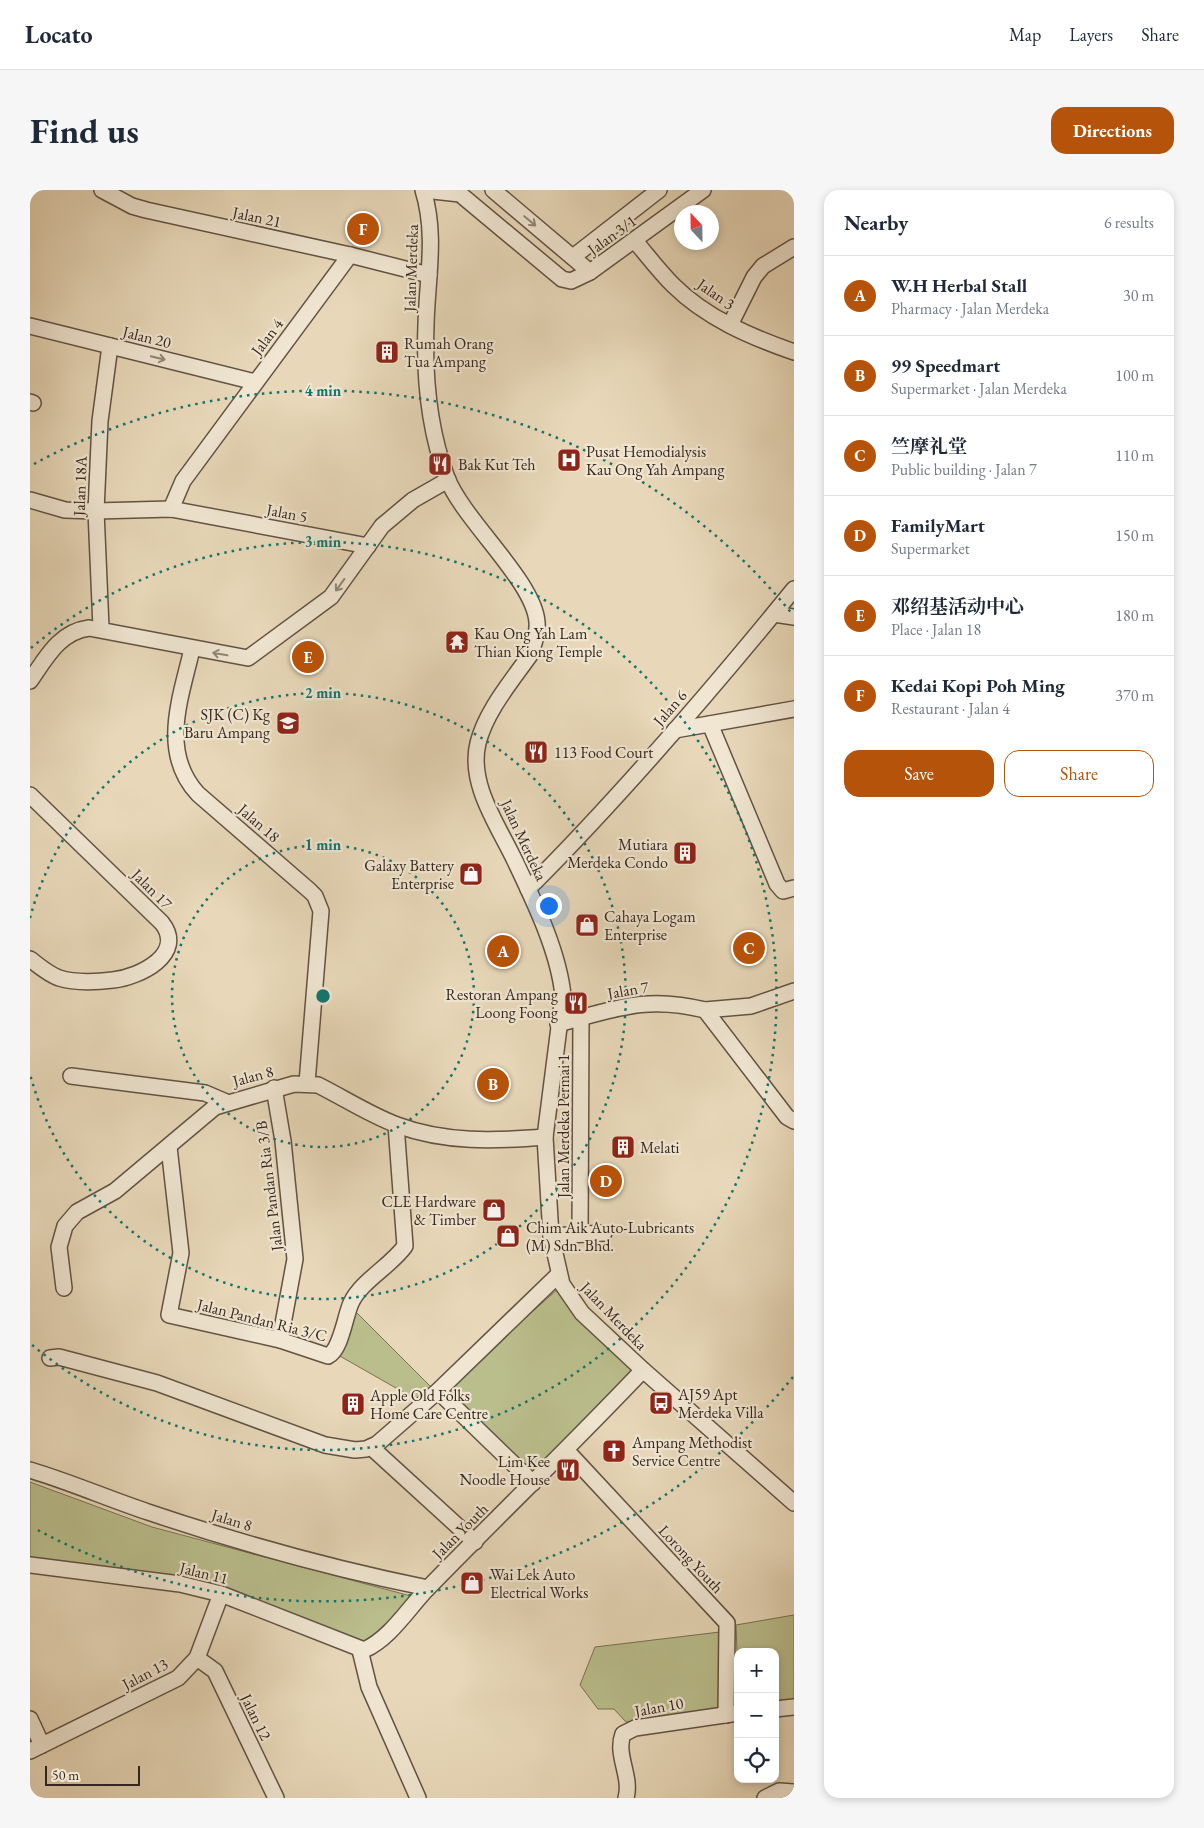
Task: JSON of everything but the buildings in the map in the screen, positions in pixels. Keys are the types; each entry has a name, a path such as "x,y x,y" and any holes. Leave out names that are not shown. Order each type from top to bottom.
{"street":[{"name":"Jalan 21","path":"102,190 132,206 146,210 350,255"},
{"path":"423,190 444,194 463,192 562,279 570,281 590,272 493,190"},
{"name":"Jalan Merdeka","path":"423,190 431,223 426,326 428,396 438,445 448,480 473,520 531,600 536,616 534,644 483,726 476,757 478,782 483,795 528,889 558,967 562,996 545,1136 551,1236 559,1274 568,1294 582,1313 643,1370 794,1503"},
{"path":"573,256 660,190"},
{"name":"Jalan 3/1","path":"590,272 703,190"},
{"name":"Jalan 3","path":"635,240 673,285 699,306 730,325 763,341 794,352"},
{"path":"730,325 754,277 763,266 794,246"},
{"path":"350,255 429,275"},
{"name":"Jalan 4","path":"171,509 183,481 350,255"},
{"name":"Jalan 20","path":"30,326 255,382"},
{"name":"Jalan 18A","path":"101,628 96,511 100,421 110,346"},
{"path":"30,681 57,643 64,637 82,629 101,628 192,649 248,658 332,597 382,526 413,500 448,480"},
{"name":"Jalan 5","path":"30,500 64,510 171,509 368,546"},
{"name":"Jalan 6","path":"528,889 574,843 675,730 794,589"},
{"path":"774,614 794,617"},
{"name":"Jalan 18","path":"192,649 174,733 179,763 185,777 198,794 310,891 319,904 320,912 307,1083"},
{"path":"675,730 794,710"},
{"path":"710,724 776,884 788,889"},
{"name":"Jalan 17","path":"30,795 156,917 166,929 170,944 163,956 144,970 114,980 72,980 59,978 48,973 30,959"},
{"name":"Jalan 7","path":"558,1024 628,1005 656,1002 684,1004 705,1010 751,1006 794,991"},
{"path":"705,1010 787,1117 794,1121"},
{"name":"Jalan Merdeka Permai 1","path":"580,1234 581,1018"},
{"path":"71,1076 205,1094 226,1102"},
{"path":"307,1083 318,1086 396,1125 437,1136 491,1141 545,1136"},
{"name":"Jalan 8","path":"64,1288 59,1247 65,1226 77,1212 115,1191 206,1114 226,1102 274,1088 307,1083"},
{"name":"Jalan Pandan Ria 3/B","path":"274,1088 283,1141 295,1259 280,1340"},
{"name":"Jalan Pandan Ria 3/C","path":"169,1147 181,1253 169,1316 280,1340 322,1355 333,1354 352,1301 358,1292 399,1254 405,1246 396,1125"},
{"path":"551,1236 604,1233"},
{"path":"50,1358 59,1357 157,1383 325,1445 355,1450 377,1444 438,1391 559,1274"},
{"name":"Jalan Youth","path":"362,1650 374,1646 428,1588 567,1451 643,1370"},
{"path":"438,1391 533,1484"},
{"path":"371,1447 475,1542"},
{"name":"Lorong Youth","path":"567,1451 727,1623 732,1714"},
{"name":"Jalan 8","path":"30,1470 148,1512 226,1537 356,1574 428,1588"},
{"name":"Jalan 11","path":"30,1565 180,1584 222,1594 362,1650"},
{"name":"Jalan 13","path":"30,1719 36,1748 178,1678 197,1658 222,1594"},
{"path":"362,1650 369,1687 418,1798"},
{"name":"Jalan 12","path":"197,1658 215,1671 276,1798"},
{"path":"779,1709 794,1707"},
{"name":"Jalan 10","path":"626,1798 628,1788 619,1744 623,1734 635,1728 732,1714"},
{"path":"765,1798 780,1792 794,1792"}],"green space":[{"path":"559,1288 632,1369 566,1447 534,1478 444,1390"},
{"path":"352,1308 431,1387 417,1400 338,1355"},
{"path":"30,1482 152,1527 411,1596 372,1639 360,1642 222,1586 30,1559"},
{"path":"794,1615 794,1704 779,1706 779,1648 737,1648 736,1625"},
{"path":"720,1632 720,1711 626,1722 614,1709 598,1709 580,1685 595,1647"}],"place":[{"name":"Kedai Kopi Poh Ming","path":"363,229"},
{"name":"Rumah Orang Tua Ampang","path":"387,352"},
{"name":"Pusat Hemodialysis Kau Ong Yah Ampang","path":"569,460"},
{"name":"Bak Kut Teh","path":"440,464"},
{"name":"Kau Ong Yah Lam Thian Kiong Temple","path":"457,642"},
{"name":"邓绍基活动中心","path":"308,657"},
{"name":"SJK (C) Kg Baru Ampang","path":"288,723"},
{"name":"113 Food Court","path":"536,752"},
{"name":"Mutiara Merdeka Condo","path":"685,853"},
{"name":"Galaxy Battery Enterprise","path":"471,874"},
{"name":"Cahaya Logam Enterprise","path":"587,925"},
{"name":"竺摩礼堂","path":"749,948"},
{"name":"W.H Herbal Stall","path":"503,951"},
{"name":"Restoran Ampang Loong Foong","path":"576,1003"},
{"name":"99 Speedmart","path":"493,1084"},
{"name":"Melati","path":"623,1147"},
{"name":"FamilyMart","path":"606,1181"},
{"name":"CLE Hardware & Timber","path":"494,1210"},
{"name":"Chim Aik Auto-Lubricants (M) Sdn. Bhd.","path":"508,1236"},
{"name":"AJ59 Apt Merdeka Villa","path":"661,1403"},
{"name":"Apple Old Folks Home Care Centre","path":"353,1404"},
{"name":"Ampang Methodist Service Centre","path":"614,1451"},
{"name":"Lim Kee Noodle House","path":"568,1470"},
{"name":"Wai Lek Auto Electrical Works","path":"472,1583"}]}
